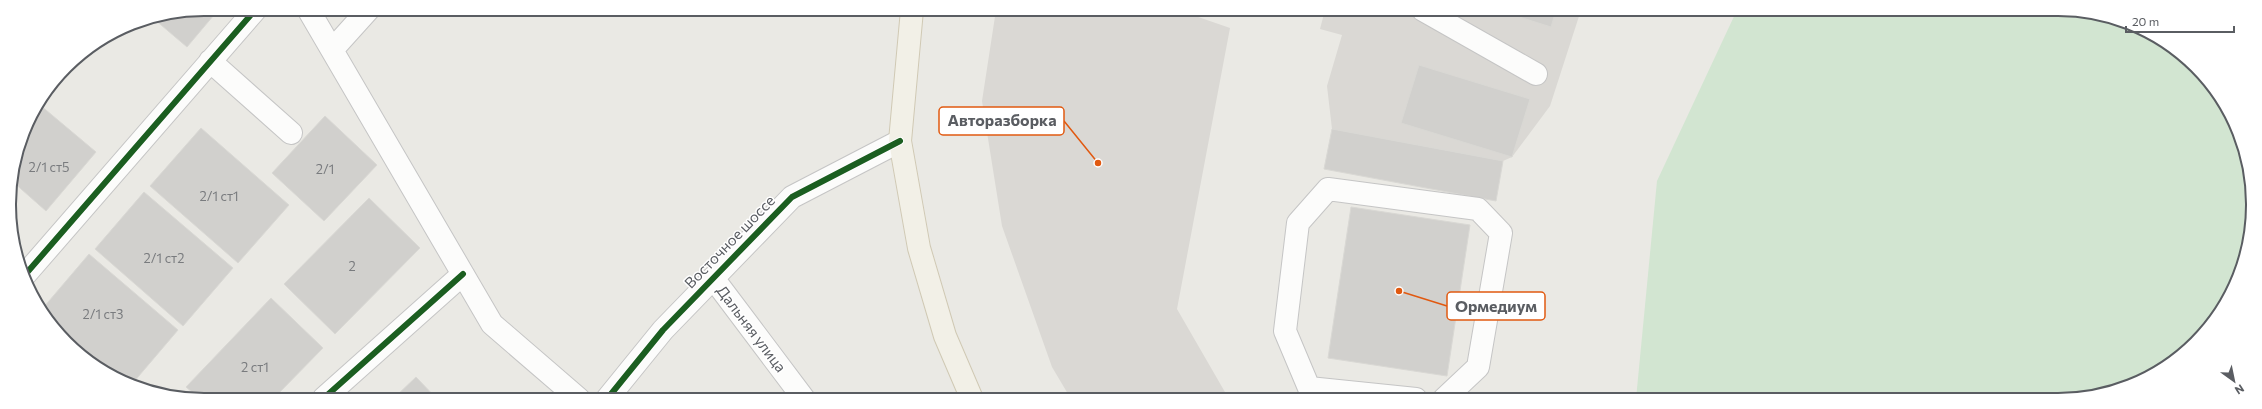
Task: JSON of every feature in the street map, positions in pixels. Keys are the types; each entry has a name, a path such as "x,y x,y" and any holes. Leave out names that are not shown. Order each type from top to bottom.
{"main road":[{"path":"911,16 900,141 919,248 945,336 969,393"}],"street":[{"path":"28,271 250,16"},
{"path":"312,16 492,324 572,393"},
{"path":"332,50 363,16"},
{"path":"1434,16 1536,74"},
{"path":"210,62 291,133"},
{"name":"Восточное шоссе","path":"612,393 663,330 792,196 900,141"},
{"path":"1358,393 1309,388 1285,331 1298,223 1328,189 1478,209 1501,233 1478,367 1450,393"},
{"path":"330,393 463,274"},
{"name":"Дальняя улица","path":"712,278 799,393"}],"shaded area":[{"path":"995,16 1195,16 1230,28 1177,309 1226,393 1067,393 1052,367 1002,226 982,101"},
{"path":"1323,16 1579,16 1550,106 1512,157 1503,161 1332,129 1327,86 1342,35 1320,29"}],"green space":[{"path":"1734,16 2070,16 2106,22 2141,35 2172,55 2199,80 2221,110 2232,132 2240,156 2246,192 2246,217 2240,253 2232,277 2221,299 2199,329 2182,346 2152,368 2130,379 2106,387 2070,393 1637,393 1657,181"}],"building":[{"path":"192,16 213,16 187,47 157,22"},
{"path":"1516,16 1554,16 1551,27"},
{"path":"1419,65 1530,99 1512,157 1401,123"},
{"path":"43,107 96,152 46,211 17,185 22,156 30,132"},
{"path":"325,116 377,165 324,221 272,173"},
{"path":"201,128 289,205 238,263 150,186"},
{"path":"1332,129 1503,161 1496,201 1324,169"},
{"path":"144,192 233,268 183,326 95,249"},
{"path":"369,198 420,248 335,334 284,284"},
{"path":"1351,207 1470,225 1447,376 1328,358"},
{"path":"89,254 178,330 135,380 110,368 80,346 63,329 45,305"},
{"path":"271,298 323,348 279,393 193,393 186,387"},
{"path":"416,377 431,393 399,393"}],"cycle path":[{"path":"28,271 250,16"},
{"path":"612,393 663,330 792,197 900,141"},
{"path":"330,393 463,274"}],"place":[{"name":"Авторазборка","path":"1098,163"},
{"name":"Ормедиум","path":"1399,291"}]}
